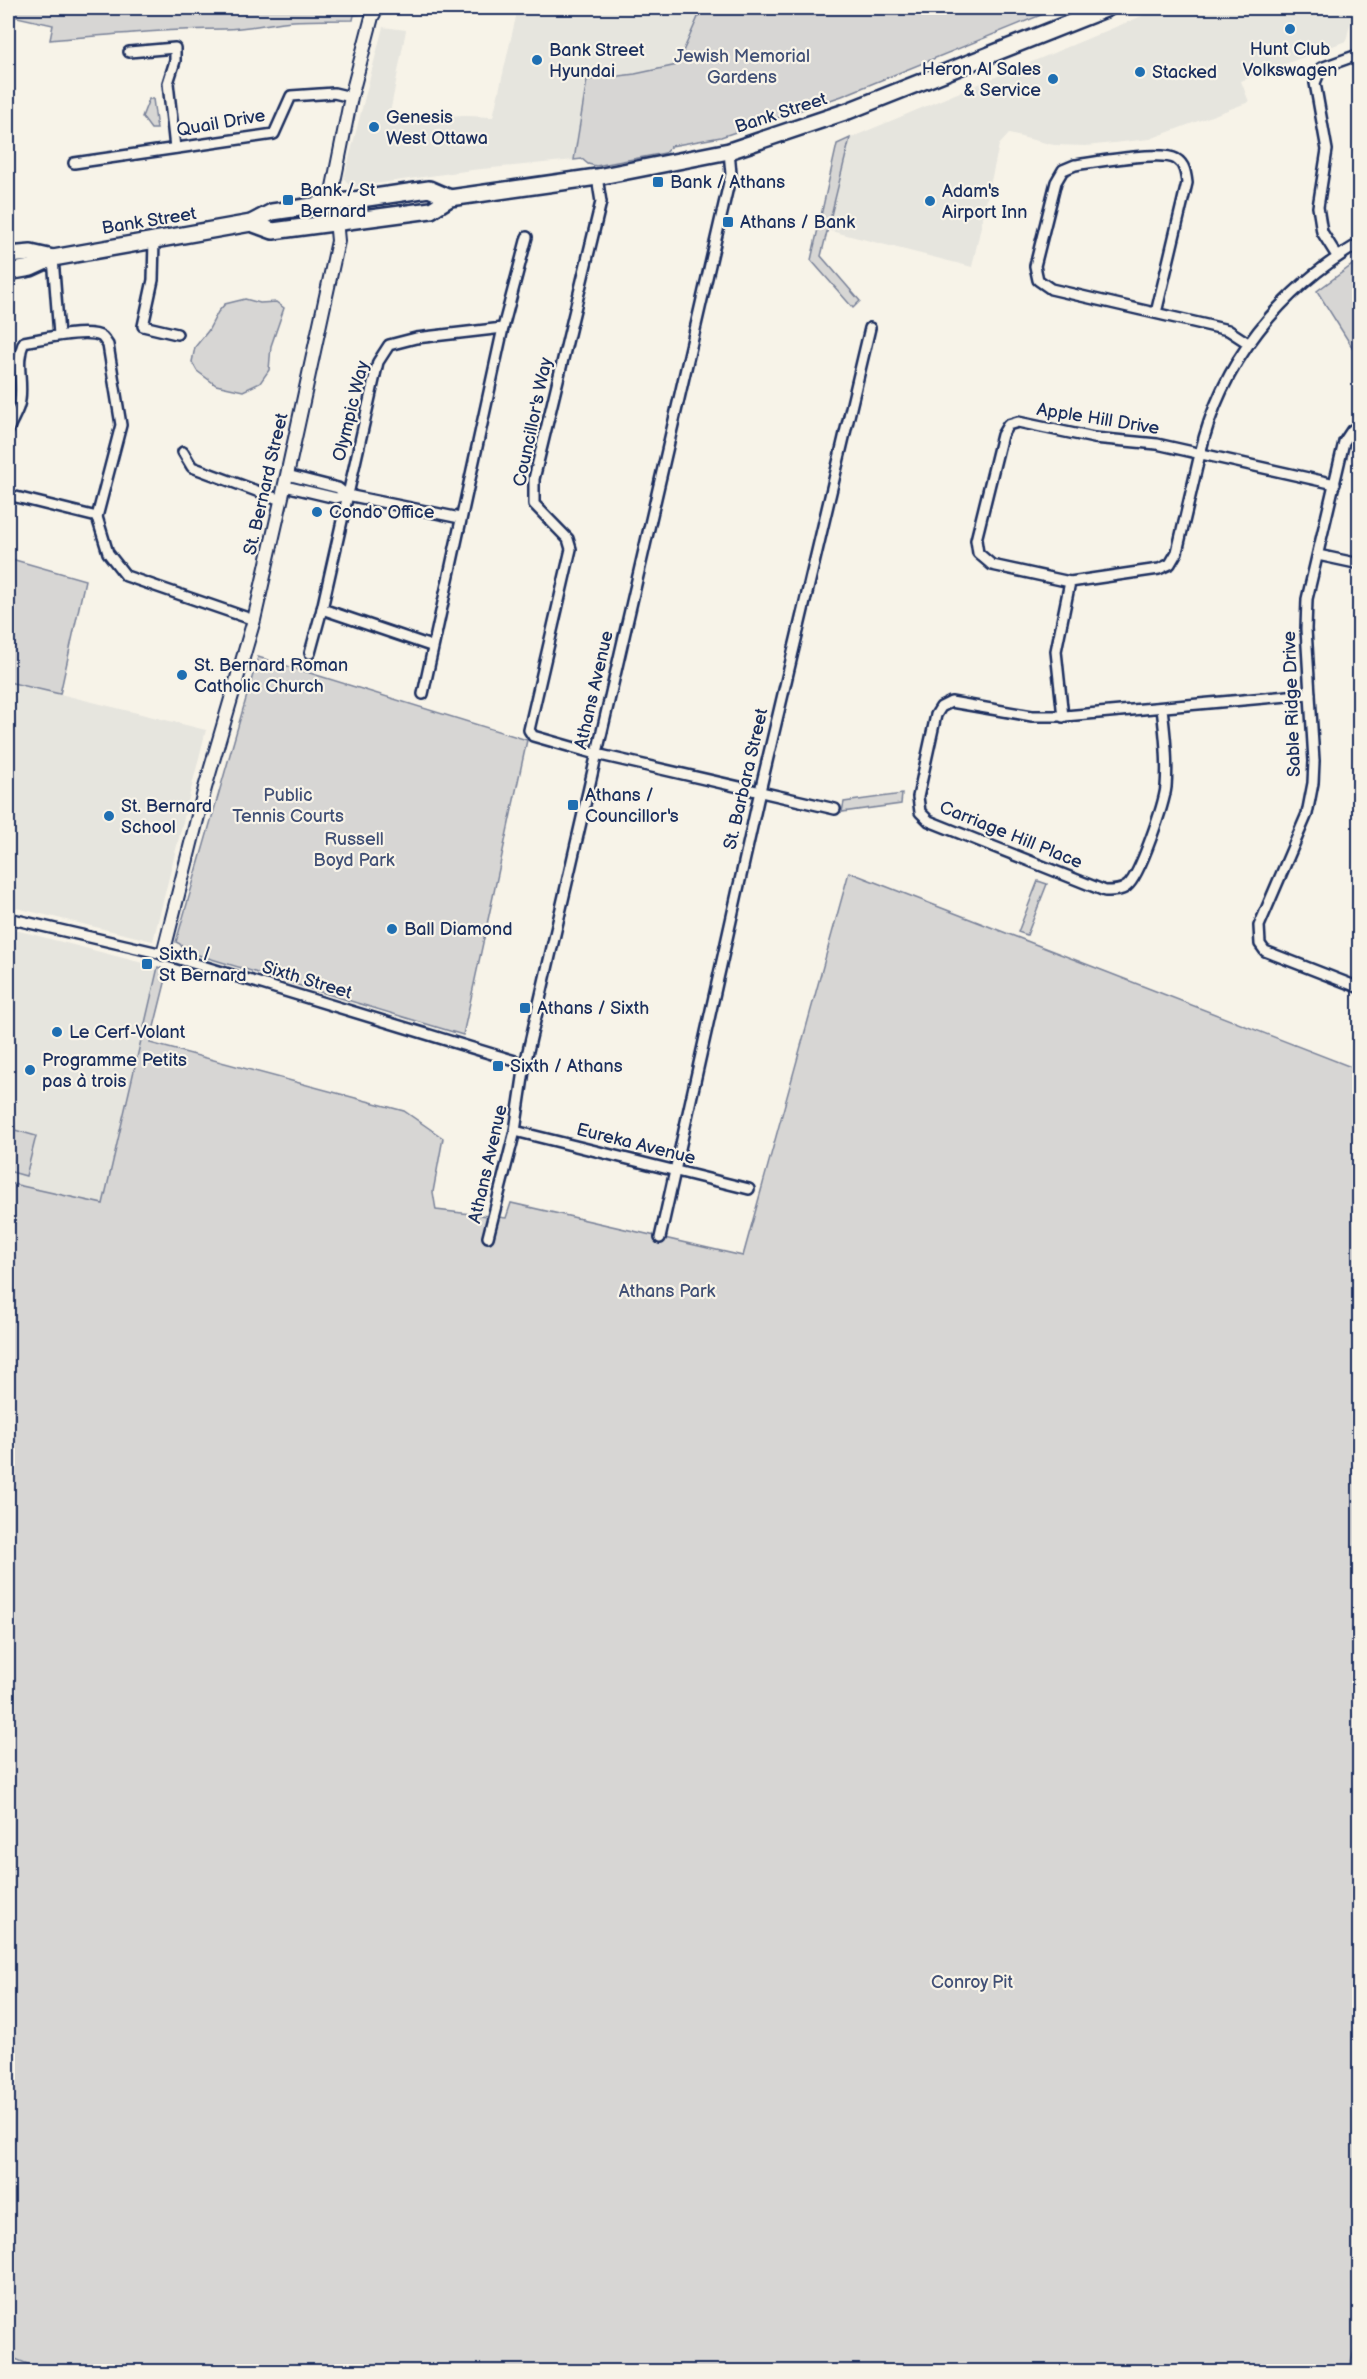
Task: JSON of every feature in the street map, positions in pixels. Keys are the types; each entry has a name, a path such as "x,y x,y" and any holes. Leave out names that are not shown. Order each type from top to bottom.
{"main road":[{"name":"Bank Street","path":"251,223 273,231 431,210 450,198 597,177 729,151 848,111 1108,8"},
{"name":"Bank Street","path":"8,272 31,268 54,258 251,223 272,212 429,189 450,198"},
{"name":"Bank Street","path":"8,255 31,252 54,258"}],"street":[{"name":"St. Bernard Street","path":"163,954 206,788 254,620 286,481 338,241 333,186 351,97 374,12"},
{"path":"129,52 175,48 175,61 168,82 175,148"},
{"path":"1336,256 1322,232 1318,207 1327,150 1314,83 1321,68 1359,54"},
{"name":"Quail Drive","path":"74,163 274,134 291,96 334,93 351,97"},
{"name":"Athans Avenue","path":"488,1237 515,1131 525,1064 731,174 729,151"},
{"path":"1156,313 1187,183 1185,170 1178,160 1164,155 1075,165 1063,170 1056,182 1035,266 1038,280 1051,289 1228,330 1248,343"},
{"name":"Councillor's Way","path":"596,754 533,736 530,730 571,549 568,539 534,504 534,479 601,202 597,177"},
{"path":"423,694 431,646 503,328 527,237"},
{"path":"154,240 153,280 143,326 177,334"},
{"name":"Apple Hill Drive","path":"1200,453 1157,444 1094,438 1018,422 1008,426 1002,435 976,540 978,553 992,565 1070,582 1159,568 1170,564 1177,552 1200,453 1223,386 1248,343 1284,301 1336,256 1359,243"},
{"path":"54,258 59,335"},
{"name":"Olympic Way","path":"310,653 378,362 389,345 416,338 503,328"},
{"name":"St. Barbara Street","path":"660,1238 760,791 870,328"},
{"path":"8,431 20,403 19,363 20,351 24,342 59,335 95,334 102,337 108,345 121,425 97,517 108,553 126,576 254,620"},
{"name":"Sable Ridge Drive","path":"1359,426 1346,435 1307,599 1306,621 1314,761 1309,805 1303,825 1259,926 1260,944 1270,954 1359,988"},
{"path":"183,452 192,467 281,500"},
{"path":"1200,453 1335,484"},
{"path":"286,481 336,498 347,495 460,518"},
{"path":"8,495 97,517"},
{"path":"1318,555 1359,564"},
{"path":"1063,717 1056,651 1070,582"},
{"path":"322,609 431,646"},
{"name":"Carriage Hill Place","path":"1162,708 1167,769 1166,791 1134,877 1128,885 1114,891 1105,891 929,821 917,805 936,715 945,704 960,702 1032,716 1063,717 1310,694"},
{"path":"596,754 835,809"},
{"name":"Sixth Street","path":"8,918 163,954 525,1064"},
{"name":"Eureka Avenue","path":"515,1131 749,1189"}],"shaded area":[{"path":"518,8 702,8 675,69 587,80 574,160 472,170 353,187 348,184 344,178 383,27 406,30 390,113 493,117"},
{"path":"1161,8 1354,8 1346,41 1241,81 1249,102 1150,139 1086,146 1054,145 1009,134 999,145 972,267 827,230 850,138"},
{"name":"St. Bernard School","path":"8,558 85,580 60,694 206,730 153,941 8,906"},
{"path":"8,928 158,967 103,1204 8,1183"}],"green space":[{"path":"8,8 401,8 388,12 354,15 353,20 293,21 232,29 159,31 50,40 53,25 8,15"},
{"name":"Jewish Memorial Gardens","path":"702,8 1058,8 842,96 721,137 671,146 665,153 596,166 582,159 574,160 587,80 635,74 677,65"},
{"path":"149,99 153,99 157,129 151,129 142,117"},
{"path":"850,138 821,256 860,301 853,308 811,260 837,144"},
{"path":"1359,260 1359,351 1354,350 1317,291"},
{"path":"245,299 260,303 276,302 284,308 271,346 269,370 260,383 243,391 216,385 197,371 192,362 195,347 208,331 218,312 225,304"},
{"path":"8,558 85,580 60,694 8,682"},
{"name":"Russell Boyd Park","path":"258,657 527,740 463,1035 185,951 176,942"},
{"path":"902,794 901,804 842,812 844,802"},
{"path":"849,872 1359,1070 1360,2327 1349,2371 47,2372 8,2356 8,1183 103,1204 158,967 168,971 150,1043 404,1111 443,1138 433,1192 436,1210 506,1218 511,1203 743,1256"},
{"path":"1038,881 1047,884 1027,935 1018,932"},
{"path":"8,1128 36,1136 26,1176 8,1171"}],"place":[{"name":"Hunt Club Volkswagen","path":"1290,29"},
{"name":"Bank Street Hyundai","path":"537,60"},
{"name":"Stacked","path":"1140,72"},
{"name":"Heron Al Sales & Service","path":"1053,79"},
{"name":"Genesis West Ottawa","path":"374,127"},
{"name":"Bank / Athans","path":"658,182"},
{"name":"Bank / St Bernard","path":"288,200"},
{"name":"Adam's Airport Inn","path":"930,201"},
{"name":"Athans / Bank","path":"728,222"},
{"name":"Condo Office","path":"317,512"},
{"name":"St. Bernard Roman Catholic Church","path":"182,675"},
{"name":"Athans / Councillor's","path":"573,805"},
{"name":"St. Bernard School","path":"109,816"},
{"name":"Ball Diamond","path":"392,929"},
{"name":"Sixth / St Bernard","path":"147,964"},
{"name":"Athans / Sixth","path":"525,1008"},
{"name":"Le Cerf-Volant","path":"57,1032"},
{"name":"Sixth / Athans","path":"498,1066"},
{"name":"Programme Petits pas à trois","path":"30,1070"}],"park label":[{"name":"Public Tennis Courts","path":"288,805"},
{"name":"Athans Park","path":"667,1291"},
{"name":"Conroy Pit","path":"972,1982"}]}
